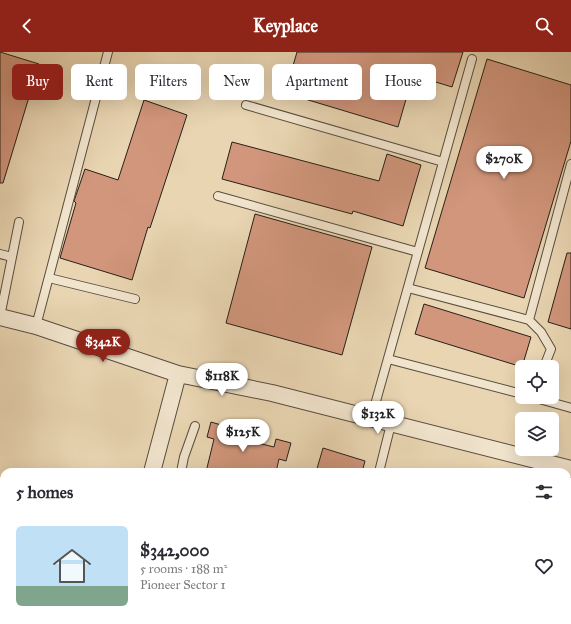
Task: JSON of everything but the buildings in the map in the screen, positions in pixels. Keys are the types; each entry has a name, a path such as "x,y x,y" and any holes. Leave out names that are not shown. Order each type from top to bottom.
{"street":[{"path":"0,317 36,326 178,374 272,393 567,468"},
{"path":"153,468 178,374"}],"lane":[{"path":"36,326 108,52"},
{"path":"371,419 472,59"},
{"path":"246,105 443,162"},
{"path":"529,320 571,164"},
{"path":"218,196 418,252"},
{"path":"0,317 19,222"},
{"path":"0,254 12,257"},
{"path":"49,278 135,299"},
{"path":"408,288 529,320 541,332 551,349 547,360"},
{"path":"388,359 515,392"},
{"path":"558,404 571,408"},
{"path":"379,468 391,424"},
{"path":"182,468 195,426"}]}
